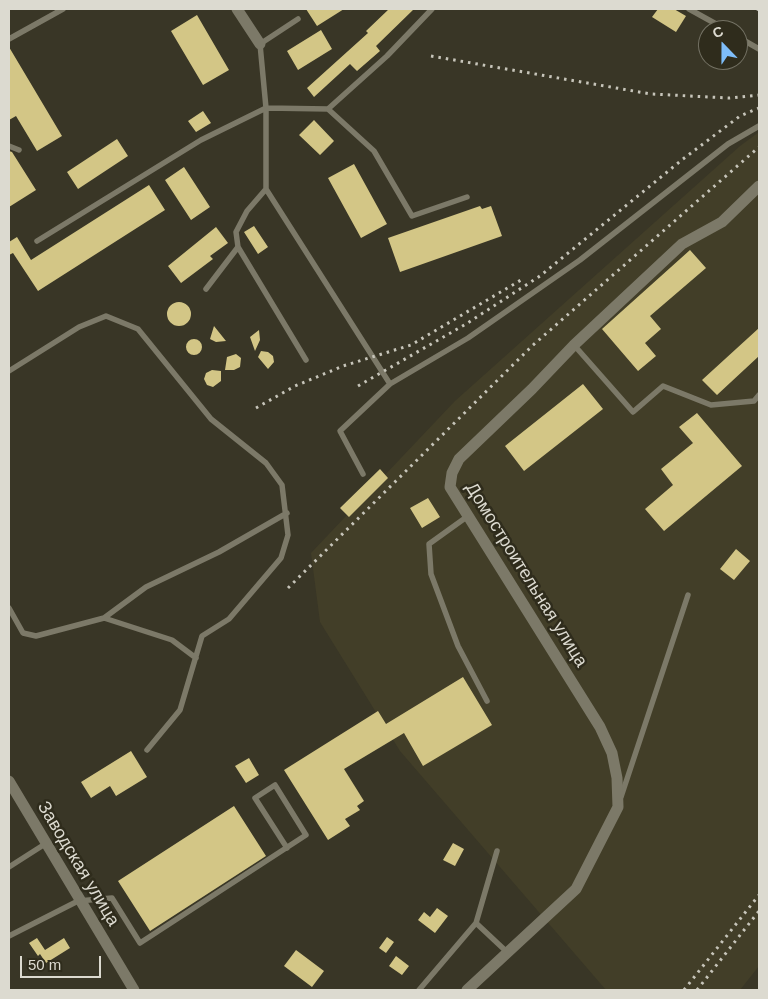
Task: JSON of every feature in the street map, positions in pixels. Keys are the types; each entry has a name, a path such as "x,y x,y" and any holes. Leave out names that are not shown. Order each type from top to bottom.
{"street":[{"path":"236,9 260,44"},
{"name":"Домостроительная улица","path":"467,990 576,889 618,807 617,778 612,754 600,727 450,487 452,473 459,459 532,389 574,345 682,244 722,222 759,186"},
{"name":"Заводская улица","path":"11,789 134,990"}],"lane":[{"path":"9,39 63,9"},
{"path":"328,110 387,56 432,9"},
{"path":"690,9 709,20"},
{"path":"298,20 260,44 266,108 266,189 390,384"},
{"path":"748,42 759,49"},
{"path":"37,241 201,140 266,108 328,110 374,151 412,216 468,198"},
{"path":"363,474 340,431 390,384 492,322 580,260 728,144 759,126"},
{"path":"9,146 19,150"},
{"path":"266,189 247,211 236,232 238,247 306,360"},
{"path":"206,288 238,247"},
{"path":"9,371 79,327 106,316 138,329 211,419 266,463 282,485 287,513 288,534 281,558 229,620 202,636 180,710 147,750"},
{"path":"574,345 633,412 663,386 711,406 754,401 759,395"},
{"path":"9,608 23,633 36,636 104,618 146,587 220,552 287,513"},
{"path":"468,516 430,544 431,574 458,646 486,701"},
{"path":"618,807 688,595"},
{"path":"104,618 172,640 196,658"},
{"path":"9,936 78,901 112,898 140,943 287,848 306,835 275,786 255,798 287,848"},
{"path":"9,868 45,844"},
{"path":"419,990 476,923 497,851"},
{"path":"476,923 508,953"}],"shaded area":[{"path":"759,132 759,966 740,990 606,990 400,751 320,622 311,553 455,401 740,146"}],"building":[{"path":"306,9 344,9 317,26"},
{"path":"389,9 414,9 376,46 380,51 357,71 350,64 314,97 307,88 368,33 366,31"},
{"path":"658,9 674,9 686,16 676,32 652,17"},
{"path":"197,15 229,70 203,85 171,31"},
{"path":"321,30 332,49 298,70 287,51"},
{"path":"9,47 62,136 37,151 16,116 9,120"},
{"path":"203,111 211,123 196,132 188,121"},
{"path":"314,120 334,141 320,155 299,135"},
{"path":"117,139 128,156 78,189 67,172"},
{"path":"9,151 12,152 36,190 9,207"},
{"path":"354,164 387,224 361,238 328,178"},
{"path":"184,167 210,207 191,220 165,180"},
{"path":"149,185 165,210 38,291 13,253 9,255 9,242 17,237 31,260"},
{"path":"480,206 482,209 491,206 502,236 400,272 388,238"},
{"path":"254,226 268,247 258,254 244,232"},
{"path":"216,227 228,243 210,256 213,259 181,283 168,266"},
{"path":"690,250 706,268 650,316 661,329 645,343 656,356 638,371 602,329"},
{"path":"179,302 188,305 191,314 188,323 179,326 170,323 167,314 170,305"},
{"path":"214,326 226,341 216,342 210,339"},
{"path":"759,328 759,356 717,395 702,380"},
{"path":"259,330 260,340 255,351 250,337"},
{"path":"191,339 197,339 202,344 200,353 191,355 186,350 186,344"},
{"path":"261,351 268,352 273,356 274,362 268,369 258,357"},
{"path":"236,354 241,358 240,367 234,370 225,370 227,357"},
{"path":"212,370 221,371 221,381 213,387 207,385 204,379 206,373"},
{"path":"583,384 603,409 524,471 505,446"},
{"path":"697,413 742,466 664,531 645,509 673,485 661,469 693,443 679,427"},
{"path":"380,469 388,478 349,517 340,508"},
{"path":"428,498 440,517 422,528 410,508"},
{"path":"736,549 750,561 734,580 720,569"},
{"path":"463,677 492,725 423,766 404,733 344,769 364,801 357,806 360,810 345,819 350,826 328,840 284,770 378,711 386,724"},
{"path":"131,751 147,777 116,796 110,786 91,798 81,782"},
{"path":"249,758 259,775 246,783 235,766"},
{"path":"234,806 266,856 150,931 118,881"},
{"path":"453,843 464,849 455,866 443,860"},
{"path":"437,908 448,916 435,933 418,920 424,912 430,917"},
{"path":"387,937 394,942 386,953 379,948"},
{"path":"37,938 45,950 64,938 70,948 46,963 40,954 38,956 29,943"},
{"path":"296,950 324,971 312,987 284,966"},
{"path":"396,956 409,966 402,975 389,966"}],"railway":[{"path":"431,56 651,94 729,98 759,95"},
{"path":"358,386 466,324 540,276 683,159 740,116 759,108"},
{"path":"288,588 532,346 759,147"},
{"path":"256,408 295,386 343,366 411,345 521,280"},
{"path":"684,990 759,895"},
{"path":"697,990 759,911"}]}
